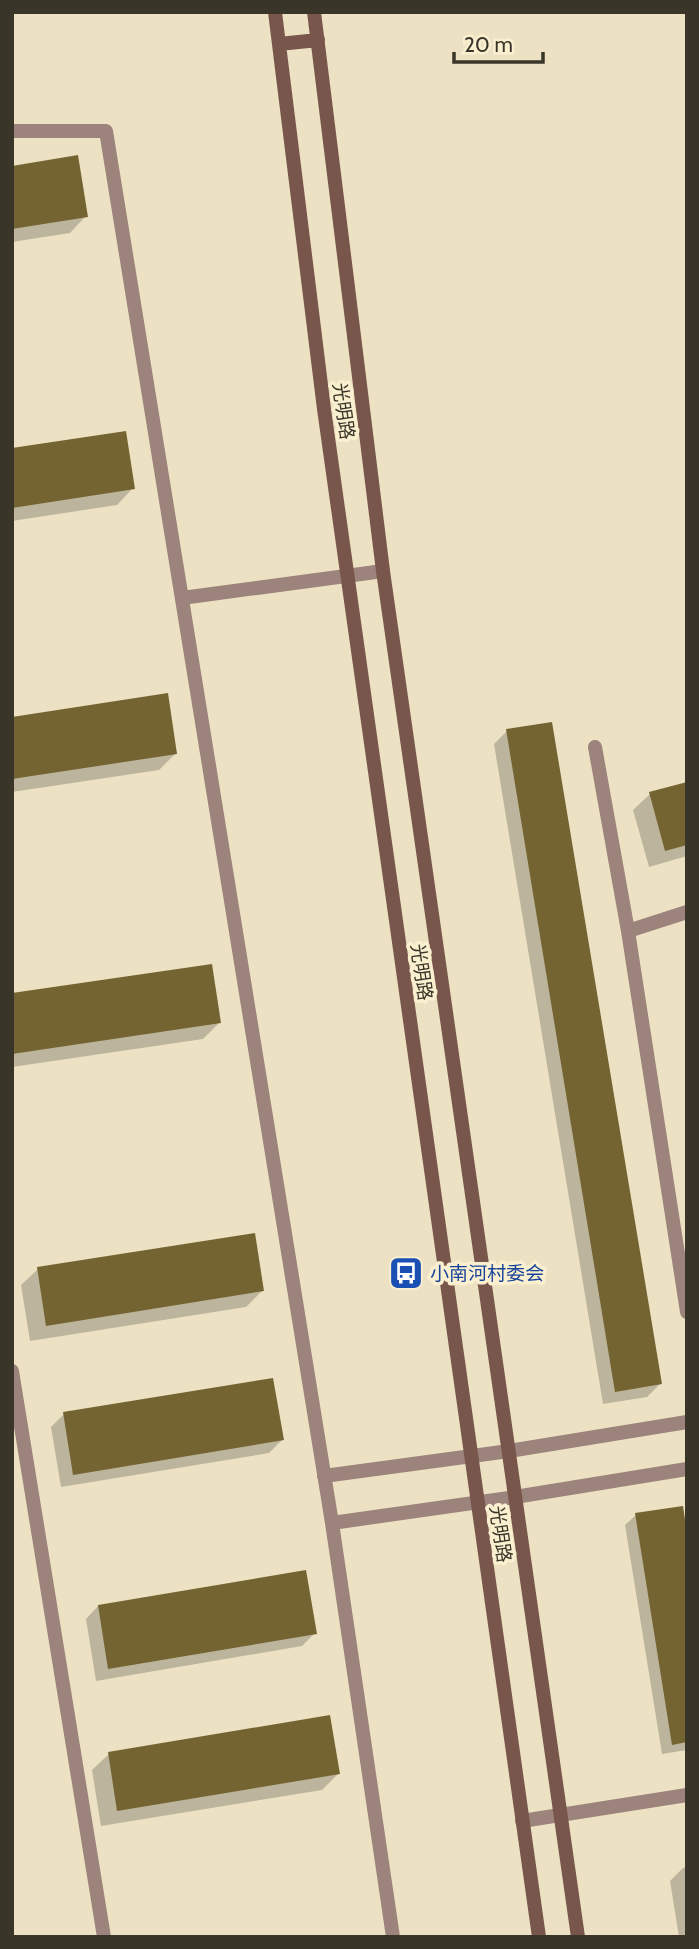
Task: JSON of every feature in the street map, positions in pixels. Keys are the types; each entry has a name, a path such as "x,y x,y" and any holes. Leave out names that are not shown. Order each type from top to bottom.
{"street":[{"name":"光明路","path":"275,12 322,395 539,1937"},
{"name":"光明路","path":"314,12 383,571 578,1937"},
{"path":"279,44 318,40"},
{"path":"12,131 106,131 332,1523 393,1937"},
{"path":"183,598 383,571"},
{"path":"595,747 628,931 684,1277 687,1312"},
{"path":"628,931 687,912"},
{"path":"12,1371 104,1937"},
{"path":"324,1476 509,1451 687,1422"},
{"path":"332,1523 687,1469"},
{"path":"522,1821 687,1795"}],"building":[{"path":"78,155 88,217 12,229 12,166"},
{"path":"126,431 135,489 12,508 12,448"},
{"path":"168,693 177,754 12,779 12,717"},
{"path":"552,722 662,1384 615,1392 506,729"},
{"path":"687,782 687,845 665,851 649,792"},
{"path":"212,964 221,1023 12,1054 12,993"},
{"path":"255,1233 264,1291 46,1326 37,1267"},
{"path":"273,1378 284,1440 73,1475 63,1412"},
{"path":"683,1506 687,1533 687,1742 672,1745 635,1513"},
{"path":"306,1570 317,1634 108,1669 98,1605"},
{"path":"330,1715 340,1774 117,1811 108,1752"}],"place":[{"name":"小南河村委会","path":"406,1273"}]}
